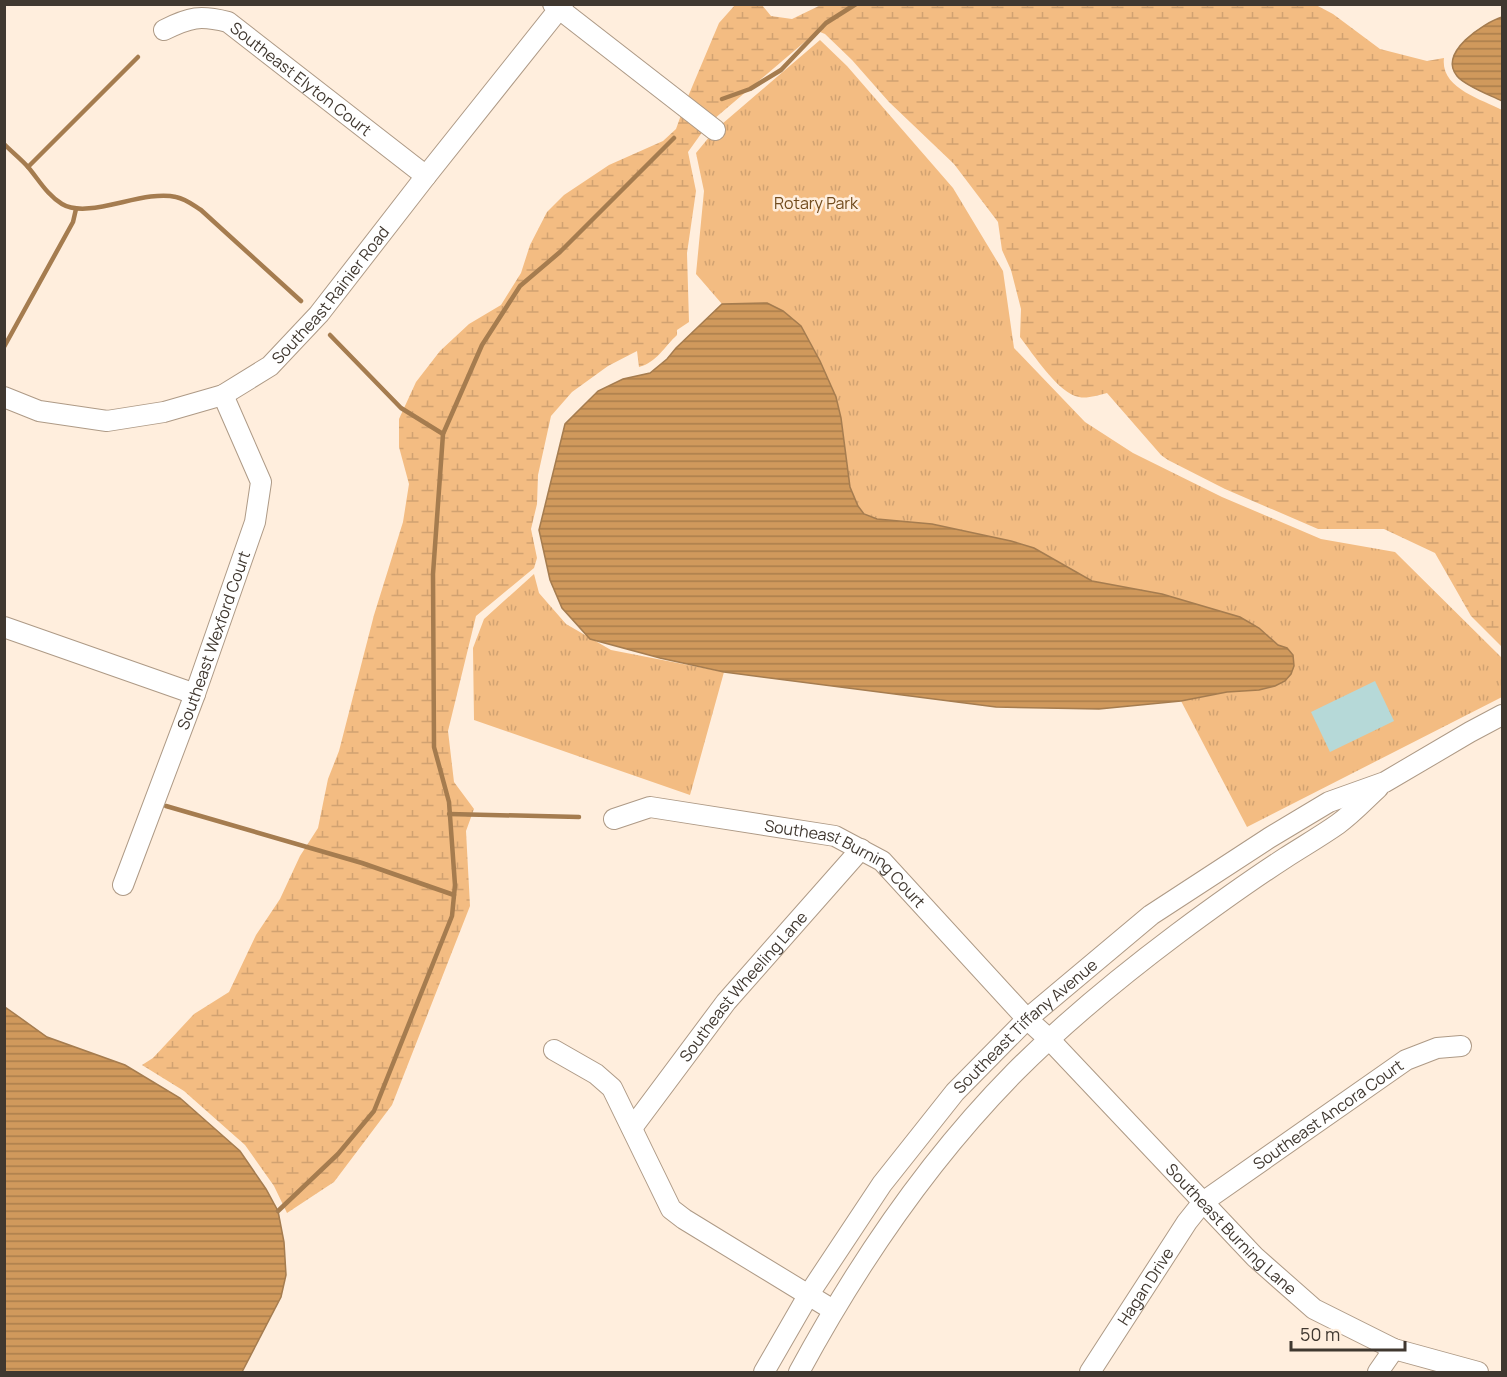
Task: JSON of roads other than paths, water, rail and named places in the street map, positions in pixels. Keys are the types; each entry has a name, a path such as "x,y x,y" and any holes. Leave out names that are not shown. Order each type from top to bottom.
{"street":[{"path":"558,6 715,130"},
{"name":"Southeast Rainier Road","path":"4,397 39,411 107,421 164,412 222,395 270,366 319,315 558,6"},
{"name":"Southeast Elyton Court","path":"165,30 186,19 207,17 228,22 426,176"},
{"name":"Southeast Wexford Court","path":"123,885 195,694 255,522 261,482 222,395"},
{"path":"4,627 195,694"},
{"name":"Southeast Tiffany Avenue","path":"764,1372 809,1294 882,1184 955,1092 1027,1019 1151,915 1269,838 1329,802 1385,782 1503,715"},
{"name":"Southeast Tiffany Avenue","path":"799,1372 833,1310 903,1204 975,1116 1014,1073 1120,978 1178,933 1339,823 1385,782"},
{"name":"Southeast Burning Court","path":"614,819 650,807 835,836 882,861 1027,1019"},
{"name":"Southeast Wheeling Lane","path":"632,1128 726,1002 861,849"},
{"name":"Southeast Burning Lane","path":"1027,1019 1256,1257 1314,1309 1394,1349 1478,1372"},
{"name":"Southeast Ancora Court","path":"1203,1202 1406,1060 1437,1048 1461,1046"},
{"path":"554,1050 597,1074 612,1088 671,1209 833,1310"},
{"name":"Hagan Drive","path":"1090,1372 1187,1222 1203,1202"},
{"path":"1378,1372 1394,1349"}],"waterway":[{"path":"722,99 750,89 781,70 826,23 856,4"},
{"path":"28,167 138,57"},
{"path":"278,1211 338,1154 374,1111 452,916 455,885 449,802 434,747 433,574 443,434 482,345 520,286 560,252 674,138"},
{"path":"4,144 28,167 52,196 62,204 73,208 87,209 163,196 186,201 201,210 301,301"},
{"path":"4,347 73,222 76,209"},
{"path":"330,335 401,408 443,434"},
{"path":"166,806 362,863 454,895"},
{"path":"449,814 579,817"}],"park label":[{"name":"Rotary Park","path":"816,203"}]}
